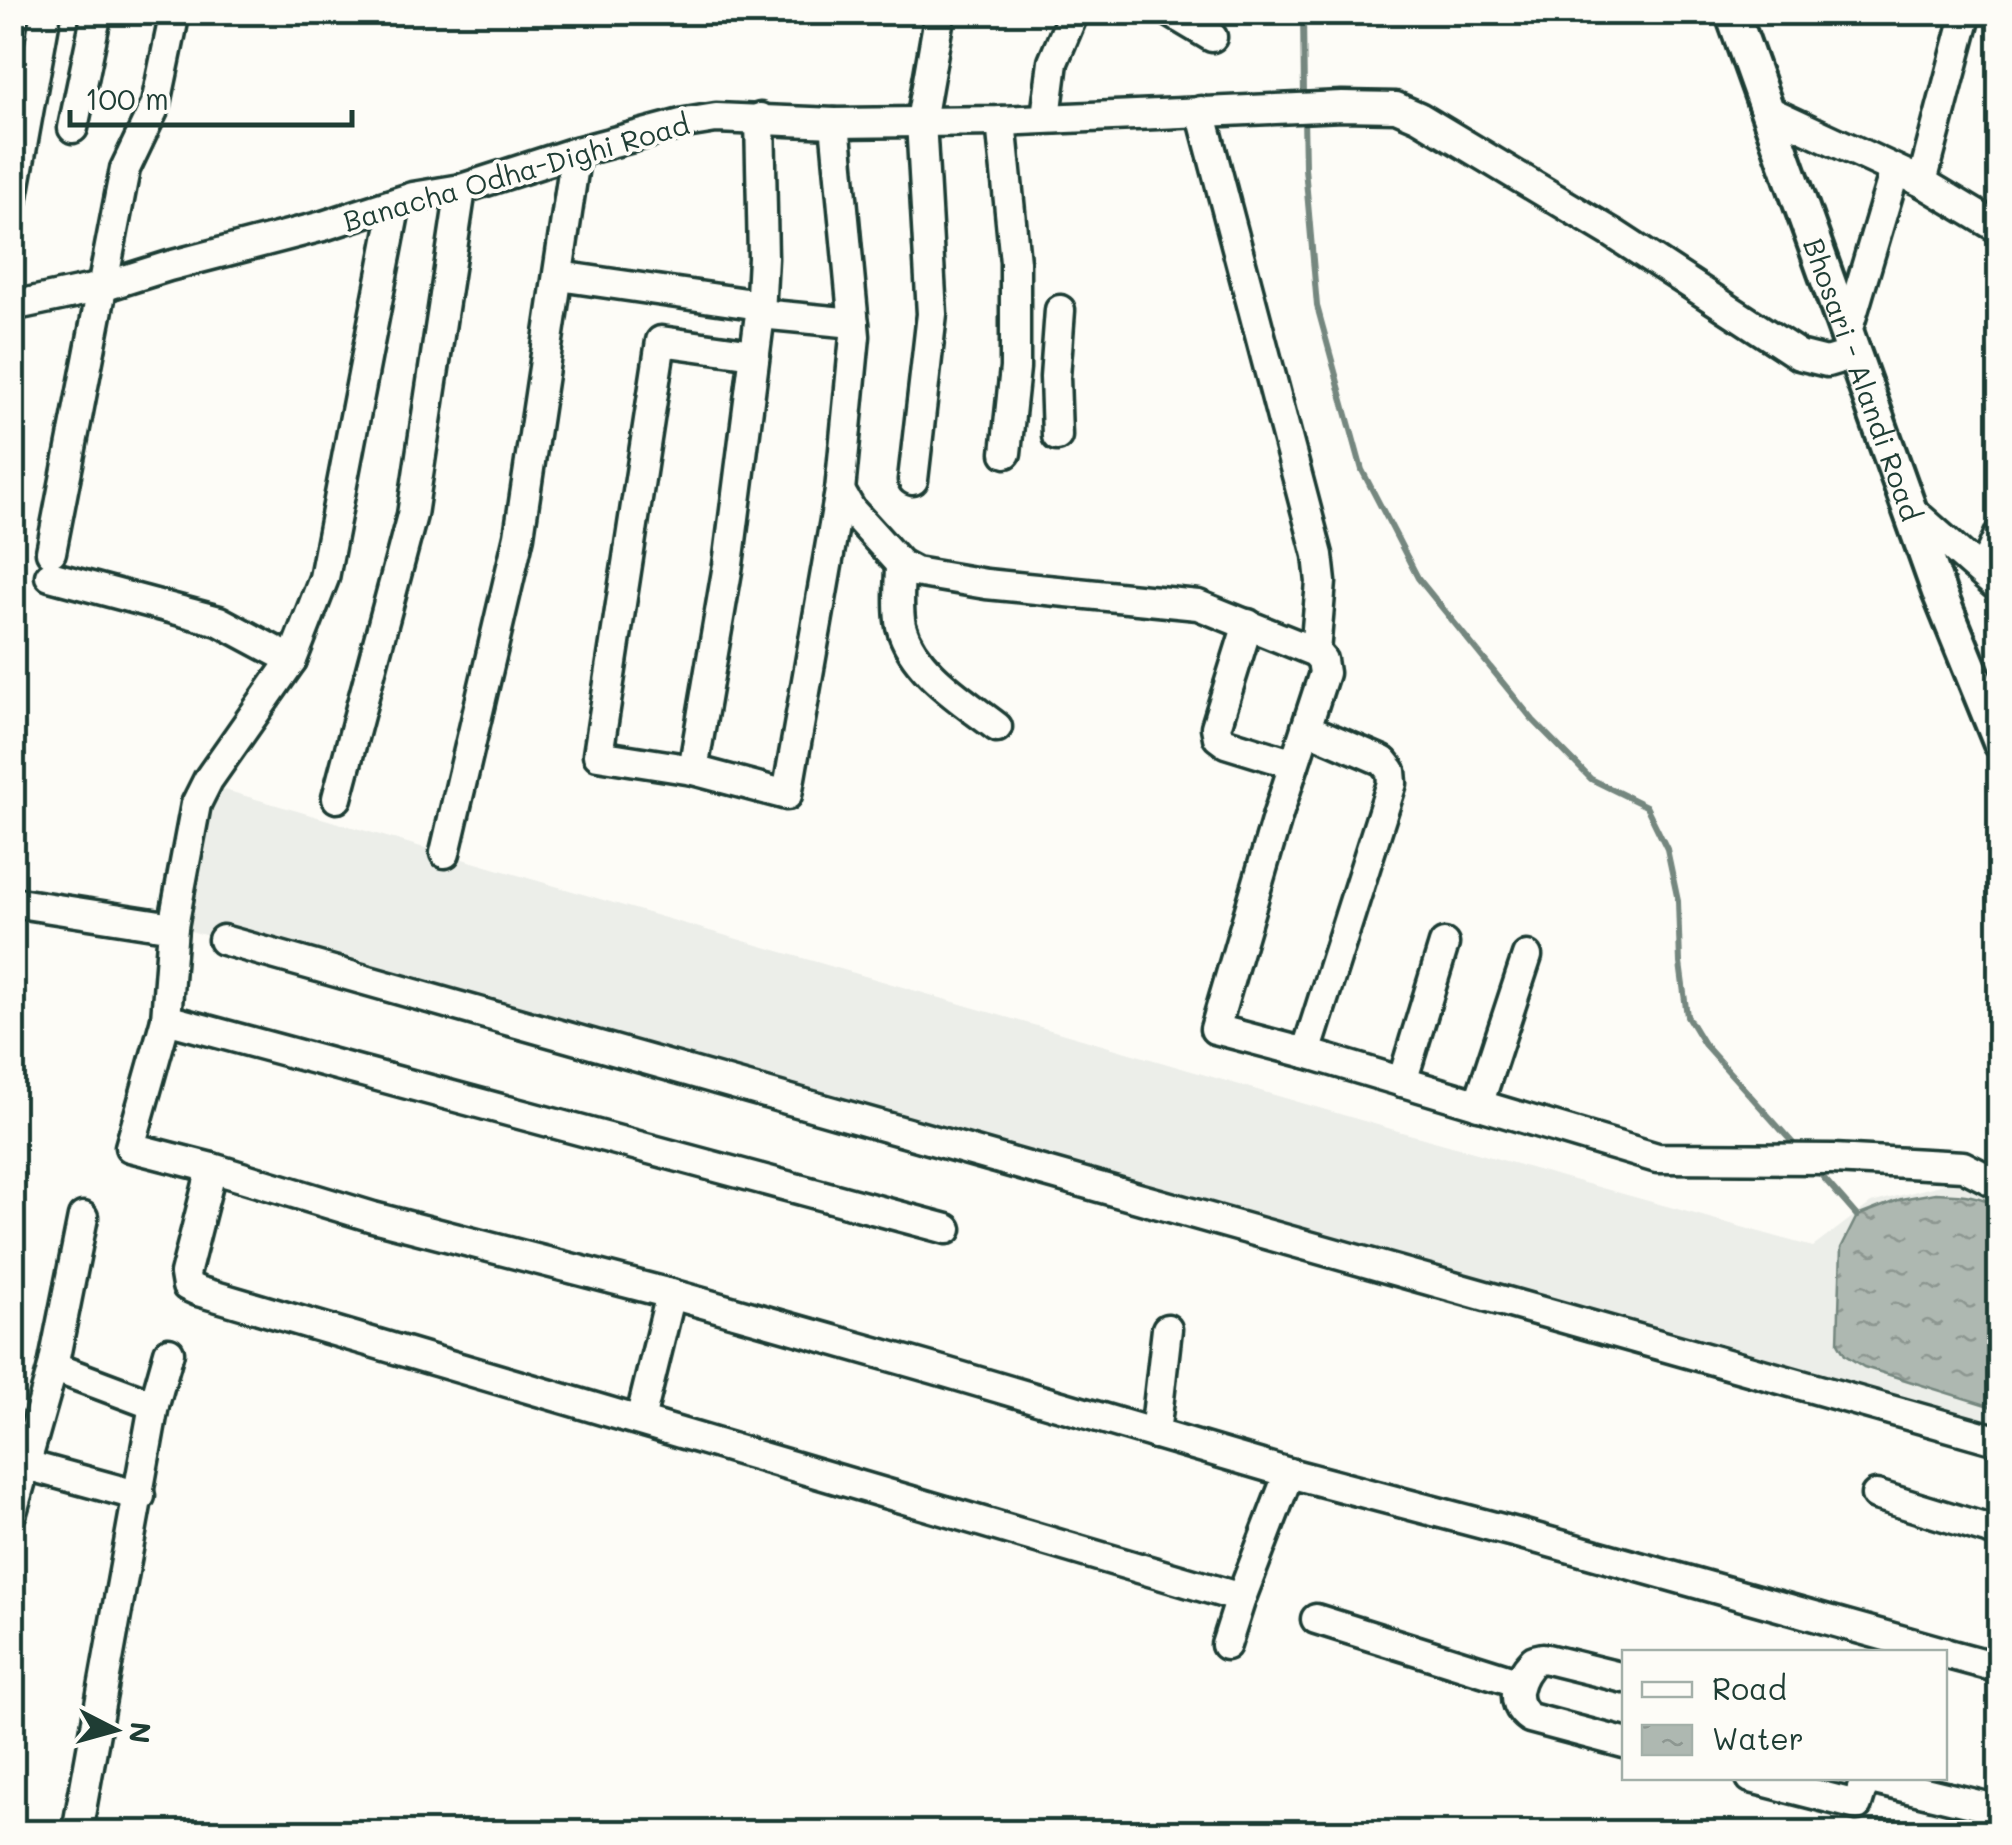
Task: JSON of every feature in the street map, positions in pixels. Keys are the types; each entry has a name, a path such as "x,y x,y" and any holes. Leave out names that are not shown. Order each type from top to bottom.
{"main road":[{"name":"Bhosari - Alandi Road","path":"1732,12 1967,668 2000,742"}],"street":[{"path":"12,202 46,12"},
{"path":"73,128 97,12"},
{"path":"175,12 156,104 124,169 51,564 219,622 292,660"},
{"path":"913,480 932,314 920,121 940,12"},
{"path":"1046,118 1053,62 1074,12"},
{"path":"1170,12 1212,37"},
{"path":"1922,182 1966,12"},
{"name":"Banacha Odha-Dighi Road","path":"12,306 102,287 396,204 461,190 685,122 716,118 835,124 1001,121 1304,107 1396,108 1419,117 1614,234 1799,355 1827,362 1851,343"},
{"path":"1201,111 1318,555 1321,582 1314,652"},
{"path":"1769,111 1922,182 2000,229"},
{"path":"694,770 728,565 760,310 760,118"},
{"path":"1001,121 1015,262 1014,378 1006,453"},
{"path":"666,293 598,755 694,770 786,795 840,492 854,324 835,124"},
{"path":"445,853 519,536 576,152"},
{"path":"1851,343 1895,170"},
{"path":"338,798 412,515 461,190"},
{"path":"396,204 324,578 292,660 208,780 196,804 173,927 166,1020 130,1147 373,1217 671,1294 1288,1474 1521,1534 1933,1650"},
{"path":"559,276 854,324"},
{"path":"1015,314 1070,309 1056,378 1058,436"},
{"path":"661,342 754,354"},
{"path":"1014,378 1056,378"},
{"path":"840,492 900,564 914,572 986,584 1198,606 1314,652 1322,660 1324,674 1215,1030 1306,1053 1657,1158 1822,1159 1963,1166 2000,1185"},
{"path":"1910,510 1991,580 2000,533"},
{"path":"900,564 900,624 910,650 938,681 997,727"},
{"path":"1248,624 1216,727 1218,737 1226,744 1294,764"},
{"path":"1306,728 1383,761 1391,771 1392,783 1306,1053"},
{"path":"12,902 173,927"},
{"path":"223,940 2000,1440"},
{"path":"1402,1082 1444,944"},
{"path":"1478,1105 1527,956"},
{"path":"139,1066 151,1018 156,964 170,957"},
{"path":"166,1020 947,1230"},
{"path":"212,1168 185,1274 186,1286 1241,1598"},
{"path":"12,1512 53,1367 83,1217"},
{"path":"640,1420 671,1294"},
{"path":"1155,1434 1167,1329"},
{"path":"77,1832 154,1406 168,1352"},
{"path":"53,1367 154,1406"},
{"path":"26,1465 140,1496"},
{"path":"1226,1644 1288,1474"},
{"path":"1876,1495 2000,1533"},
{"path":"1316,1619 1517,1682"},
{"path":"1947,1654 2000,1668"},
{"path":"1622,1678 1543,1658 1534,1660 1517,1682 1517,1702 1521,1712 1530,1718 1622,1743"},
{"path":"1759,1780 1856,1805 1865,1780"},
{"path":"1874,1780 2000,1810"}],"shaded area":[{"path":"218,788 1398,1131 1813,1247 1871,1203 1959,1180 1999,1202 1999,1456 177,927"}],"water":[{"path":"1935,1193 1977,1197 1999,1207 1999,1409 1864,1367 1845,1355 1838,1343 1841,1248 1857,1216 1901,1199"}],"waterway":[{"path":"1303,12 1304,98"},
{"path":"1304,115 1317,306 1362,470 1418,578 1533,720 1591,779 1646,806 1667,849 1678,901 1687,1016 1704,1044 1800,1151"},
{"path":"1815,1168 1857,1216"}]}
